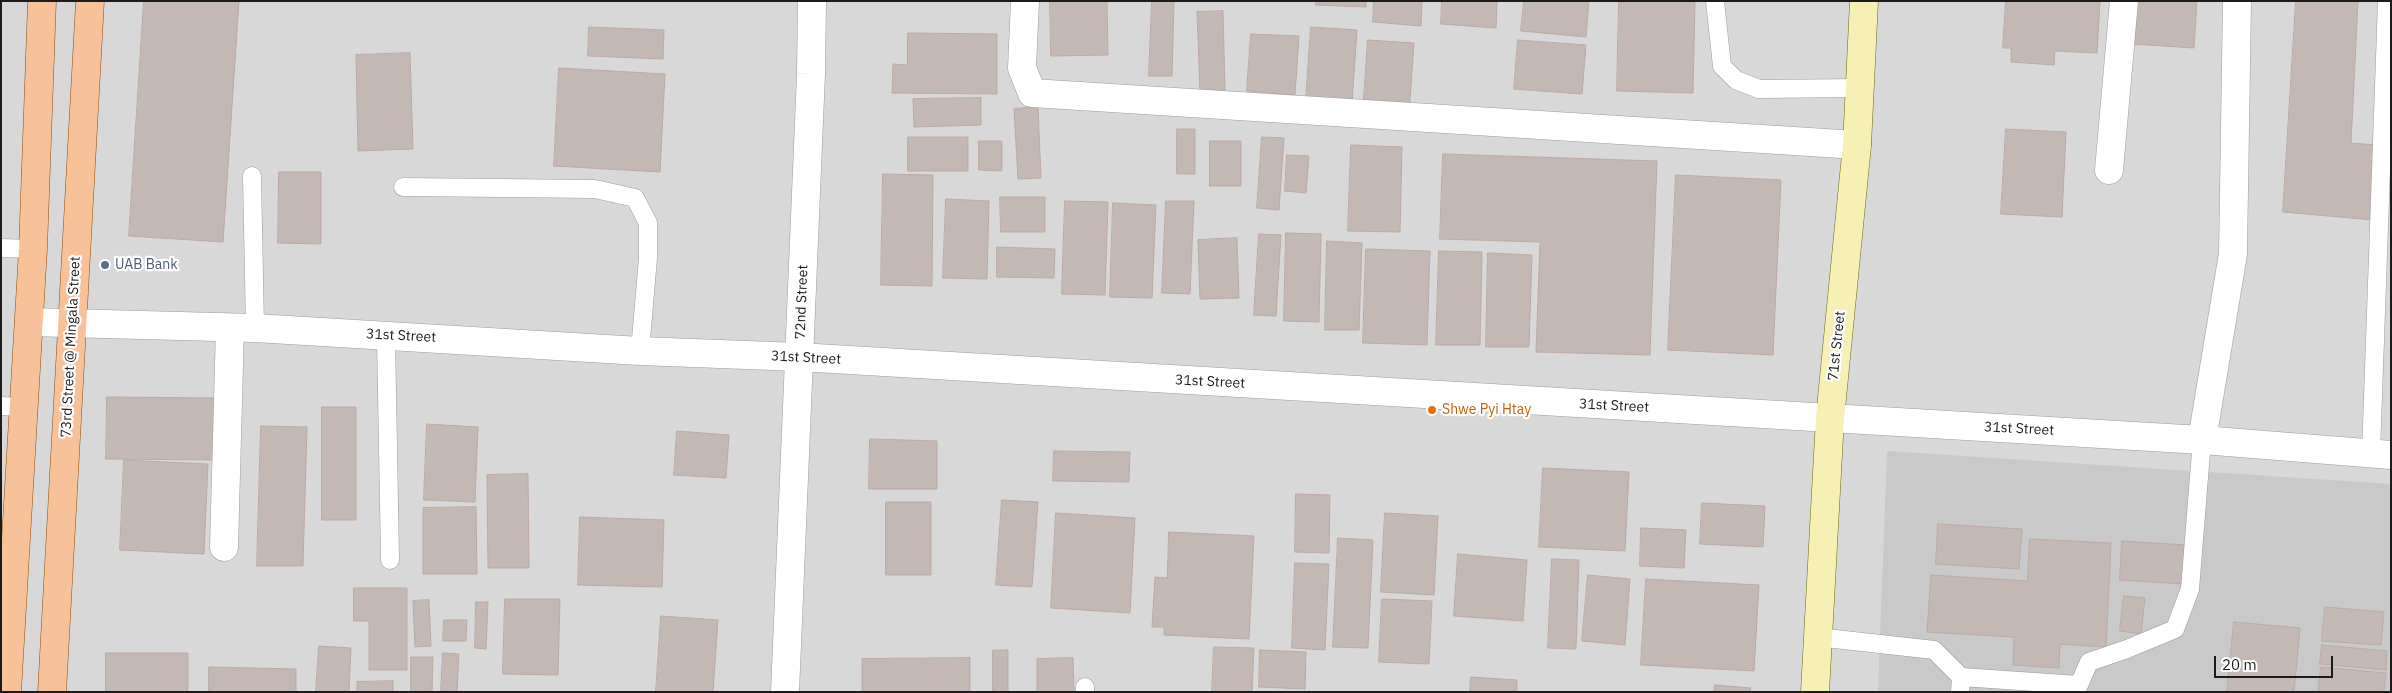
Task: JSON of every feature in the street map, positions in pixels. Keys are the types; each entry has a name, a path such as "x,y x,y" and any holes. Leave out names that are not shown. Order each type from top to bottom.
{"main road":[{"path":"7,692 12,407 29,322 42,1"},
{"name":"73rd Street @ Mingala Street","path":"52,692 90,1"},
{"name":"71st Street","path":"1814,692 1830,418 1857,145 1864,1"}],"street":[{"name":"72nd Street","path":"785,692 812,1"},
{"path":"1025,1 1022,68 1032,93 1857,145"},
{"path":"2109,170 2124,1"},
{"path":"2202,440 2233,254 2237,1"},
{"name":"31st Street","path":"29,322 243,328 799,357 2202,440 2381,454"},
{"path":"224,546 243,328"}],"lane":[{"path":"1715,1 1722,66 1736,80 1759,89 1859,88"},
{"path":"2381,454 2388,1"},
{"path":"243,328 252,176"},
{"path":"403,187 596,189 635,198 648,223 648,258 640,350"},
{"path":"1,248 33,249"},
{"path":"386,335 390,560"},
{"path":"1817,637 1934,650 1961,685 2079,685 2089,662 2175,629 2190,589 2202,440"}],"shaded area":[{"path":"1,1 2391,1 2391,692 1,692"},
{"path":"1887,451 2391,484 2391,692 1878,692"}],"building":[{"path":"144,1 239,1 223,242 129,236"},
{"path":"1050,1 1107,1 1108,55 1051,56"},
{"path":"1152,1 1174,1 1172,76 1149,76"},
{"path":"1316,1 1366,1 1366,7 1316,5"},
{"path":"1374,1 1422,1 1421,26 1373,22"},
{"path":"1442,1 1497,1 1496,28 1441,24"},
{"path":"1524,1 1589,1 1586,37 1521,31"},
{"path":"1619,1 1695,1 1693,93 1617,91"},
{"path":"2006,1 2100,1 2097,53 2055,51 2054,65 2011,62 2011,48 2003,48"},
{"path":"2134,1 2197,1 2194,48 2132,44"},
{"path":"2296,1 2358,1 2351,143 2377,145 2373,220 2283,212"},
{"path":"1223,11 1225,90 1200,91 1197,12"},
{"path":"589,27 664,30 663,59 588,56"},
{"path":"1311,27 1357,30 1352,102 1306,99"},
{"path":"908,33 997,34 997,94 892,93 893,64 907,65"},
{"path":"1251,34 1299,36 1295,95 1247,91"},
{"path":"1368,40 1414,43 1409,114 1363,112"},
{"path":"1518,40 1586,45 1582,94 1514,89"},
{"path":"410,53 413,149 358,151 356,55"},
{"path":"559,68 665,74 660,172 554,166"},
{"path":"981,98 981,125 914,127 913,99"},
{"path":"1038,107 1041,178 1018,179 1014,109"},
{"path":"1177,129 1195,129 1195,174 1177,174"},
{"path":"2006,129 2066,132 2062,217 2001,214"},
{"path":"908,137 968,137 968,171 908,171"},
{"path":"1262,137 1284,138 1279,210 1257,208"},
{"path":"979,141 1002,141 1002,171 979,170"},
{"path":"1210,141 1241,141 1241,186 1210,186"},
{"path":"1351,145 1402,147 1400,232 1348,231"},
{"path":"1443,154 1657,161 1650,355 1536,352 1540,242 1440,239"},
{"path":"1287,155 1309,156 1306,193 1285,191"},
{"path":"279,172 321,172 321,244 278,243"},
{"path":"883,174 933,175 932,286 881,285"},
{"path":"1676,175 1781,180 1773,355 1668,350"},
{"path":"1000,197 1045,197 1045,232 1001,232"},
{"path":"946,199 989,201 987,279 943,278"},
{"path":"1065,201 1108,202 1105,295 1062,294"},
{"path":"1166,201 1194,201 1190,294 1162,293"},
{"path":"1113,203 1156,205 1152,298 1110,297"},
{"path":"1286,233 1321,234 1319,322 1284,321"},
{"path":"1259,234 1281,235 1276,316 1254,315"},
{"path":"1237,238 1239,298 1200,299 1198,240"},
{"path":"1327,241 1362,243 1359,330 1325,330"},
{"path":"997,247 1055,249 1054,278 997,277"},
{"path":"1366,249 1430,251 1427,345 1363,343"},
{"path":"1439,251 1482,252 1480,345 1436,345"},
{"path":"1488,253 1532,255 1529,347 1486,347"},
{"path":"107,397 218,398 217,460 106,459"},
{"path":"322,407 356,407 356,520 322,520"},
{"path":"427,424 478,427 475,502 424,500"},
{"path":"261,426 307,427 303,566 257,566"},
{"path":"677,431 729,435 726,478 674,475"},
{"path":"870,439 937,441 937,489 869,489"},
{"path":"1054,451 1130,452 1129,482 1053,481"},
{"path":"124,460 208,464 204,554 120,550"},
{"path":"1543,468 1629,472 1625,551 1539,547"},
{"path":"528,474 529,568 488,568 487,475"},
{"path":"1296,494 1330,495 1329,553 1295,552"},
{"path":"1002,500 1038,502 1032,587 996,585"},
{"path":"886,502 931,502 931,575 886,575"},
{"path":"1702,503 1765,506 1763,547 1700,544"},
{"path":"476,507 477,574 423,574 423,508"},
{"path":"1056,513 1135,518 1130,613 1051,608"},
{"path":"1385,513 1438,516 1434,595 1381,592"},
{"path":"580,517 664,520 662,587 578,585"},
{"path":"1938,524 2022,529 2019,569 1936,564"},
{"path":"1641,528 1686,530 1684,568 1640,566"},
{"path":"1169,532 1254,536 1249,639 1164,635 1164,627 1152,627 1155,577 1167,578"},
{"path":"1338,538 1373,540 1368,648 1333,647"},
{"path":"2030,539 2111,543 2106,647 2060,644 2059,668 2013,665 2014,637 1927,632 1931,575 2027,581"},
{"path":"2122,541 2186,545 2184,584 2120,580"},
{"path":"1458,554 1527,560 1523,621 1454,616"},
{"path":"1552,559 1579,560 1576,649 1548,648"},
{"path":"1295,563 1329,564 1325,650 1292,648"},
{"path":"1588,575 1630,579 1625,645 1582,641"},
{"path":"1646,579 1759,585 1754,671 1641,665"},
{"path":"354,588 407,588 407,670 369,670 369,621 354,621"},
{"path":"2124,596 2145,598 2141,634 2120,631"},
{"path":"505,599 560,599 558,675 503,674"},
{"path":"1382,599 1432,601 1429,664 1379,662"},
{"path":"429,600 431,646 415,647 413,601"},
{"path":"476,602 488,602 486,649 475,648"},
{"path":"2325,607 2384,612 2381,645 2322,641"},
{"path":"661,616 718,620 713,692 656,692"},
{"path":"444,620 467,620 466,641 443,641"},
{"path":"2234,622 2300,628 2294,692 2227,692"},
{"path":"2322,645 2387,651 2386,670 2320,664"},
{"path":"319,646 351,648 349,692 316,692"},
{"path":"1214,647 1254,648 1252,692 1212,692"},
{"path":"993,650 1008,650 1008,692 993,692"},
{"path":"1260,650 1306,652 1305,689 1259,687"},
{"path":"106,653 188,653 188,692 106,692"},
{"path":"443,653 459,654 457,692 441,691"},
{"path":"411,657 433,657 432,692 411,692"},
{"path":"970,658 970,692 862,692 862,659"},
{"path":"1073,658 1074,692 1037,692 1037,659"},
{"path":"209,667 296,669 296,692 209,692"},
{"path":"2321,667 2386,673 2384,692 2318,692"},
{"path":"1471,677 1517,680 1517,692 1470,692"},
{"path":"393,681 393,692 357,692 357,682"},
{"path":"1715,685 1751,688 1750,692 1714,692"}],"place":[{"name":"UAB Bank","path":"105,265"},
{"name":"Shwe Pyi Htay","path":"1432,410"}]}
